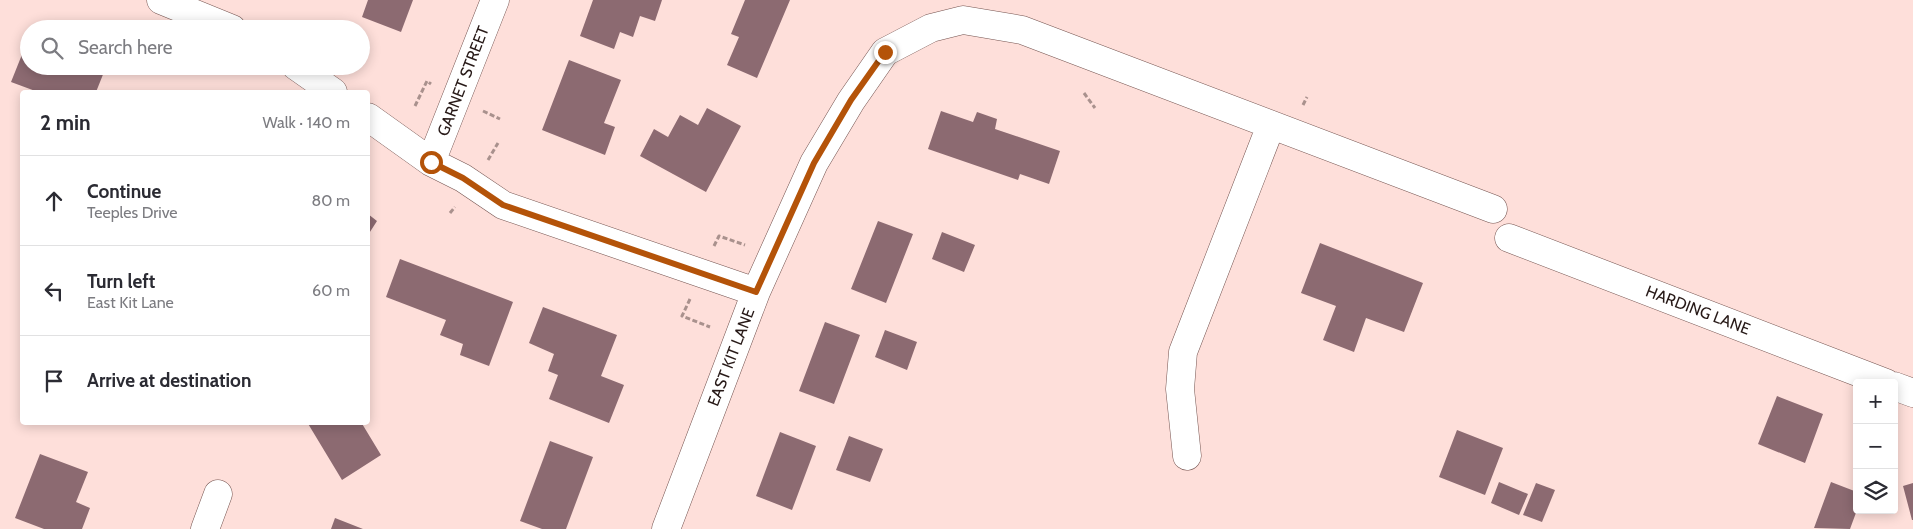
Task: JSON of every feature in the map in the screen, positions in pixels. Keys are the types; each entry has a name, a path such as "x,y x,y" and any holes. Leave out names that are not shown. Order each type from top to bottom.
{"street":[{"path":"161,0 210,20"},
{"name":"GARNET STREET","path":"431,162 495,0"},
{"name":"EAST KIT LANE","path":"666,529 756,292 814,163 851,100 885,52 931,28 962,20 1022,30 1493,209"},
{"path":"309,75 330,90"},
{"path":"370,118 431,162 463,178 503,205 756,292"},
{"path":"1187,456 1180,388 1183,352 1271,125"},
{"name":"HARDING LANE","path":"1509,238 1876,379"},
{"path":"1898,387 1913,393"},
{"path":"205,529 218,494"}],"path":[{"path":"1084,93 1094,108"},
{"path":"483,111 500,119"},
{"path":"487,162 498,143"},
{"path":"713,249 719,236 746,245"},
{"path":"692,293 682,316 710,328"}],"building":[{"path":"368,0 413,0 401,32 362,17"},
{"path":"593,0 662,0 655,21 640,16 633,37 620,32 614,49 580,36"},
{"path":"745,0 790,0 757,78 727,65 739,37 731,34"},
{"path":"20,60 20,75 103,75 97,90 33,90 11,82"},
{"path":"569,60 621,80 604,123 615,127 605,155 542,130"},
{"path":"707,108 741,126 706,192 640,156 654,129 668,137 680,115 698,125"},
{"path":"941,111 973,122 977,112 997,119 995,129 1060,151 1049,184 1020,174 1018,180 928,149"},
{"path":"370,216 377,221 370,232"},
{"path":"878,221 913,234 886,303 851,289"},
{"path":"942,232 975,245 964,272 932,259"},
{"path":"1320,243 1423,283 1404,332 1366,318 1354,352 1323,340 1336,306 1301,293"},
{"path":"400,259 513,302 489,366 460,355 463,344 440,335 446,320 386,297"},
{"path":"543,307 617,335 601,376 624,385 609,423 549,399 558,375 548,371 554,354 529,343"},
{"path":"825,322 860,335 834,404 799,391"},
{"path":"885,330 917,342 907,370 875,357"},
{"path":"1777,396 1823,414 1805,463 1758,444"},
{"path":"309,425 363,425 381,455 342,480"},
{"path":"1457,430 1503,448 1485,495 1439,477"},
{"path":"780,432 816,446 792,510 756,496"},
{"path":"849,436 883,449 870,482 836,470"},
{"path":"550,441 593,457 566,529 542,529 520,521"},
{"path":"40,454 88,472 76,502 90,508 82,529 44,529 15,518"},
{"path":"1499,482 1528,494 1519,515 1491,503"},
{"path":"1831,482 1853,490 1853,514 1856,514 1850,529 1814,528"},
{"path":"1536,483 1555,490 1542,522 1523,515"},
{"path":"1913,483 1913,520 1912,520 1903,486"},
{"path":"335,518 363,529 331,529"}],"route":[{"path":"431,162 463,178 503,205 756,292 814,163 851,100 885,52"}]}
